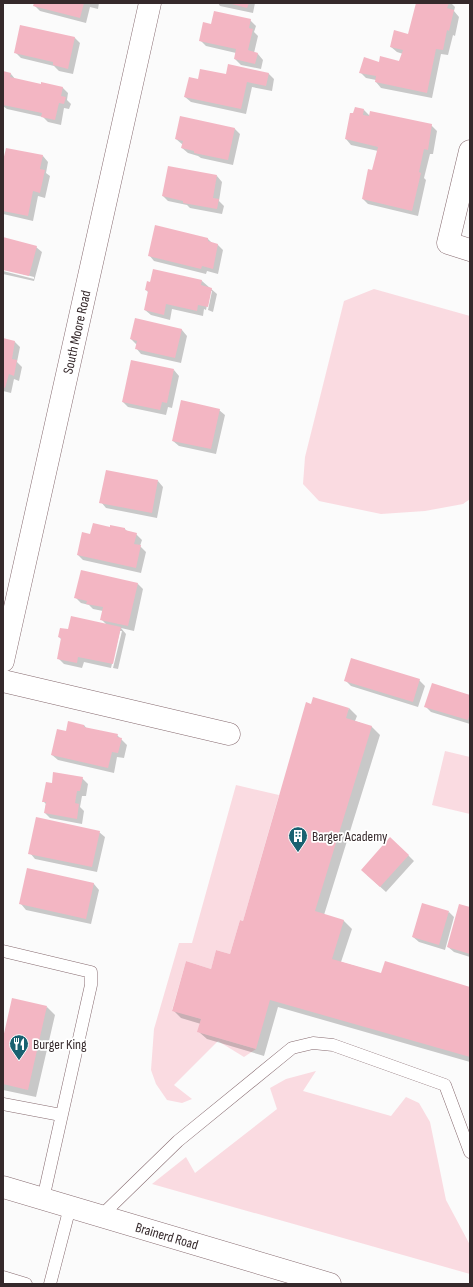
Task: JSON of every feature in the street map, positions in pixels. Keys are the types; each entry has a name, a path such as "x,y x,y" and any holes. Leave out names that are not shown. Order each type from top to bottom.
{"main road":[{"name":"South Moore Road","path":"3,661 150,3"},
{"path":"470,151 448,243 470,250"},
{"path":"3,680 229,734"},
{"name":"Brainerd Road","path":"3,1187 330,1284"}],"lane":[{"path":"3,951 91,972 91,985 43,1199"},
{"path":"101,1216 178,1141 258,1074 292,1048 313,1043 333,1045 445,1085 470,1152"},
{"path":"3,1104 61,1115"},
{"path":"50,1284 70,1207"},
{"path":"3,1277 26,1284"}],"shaded area":[{"path":"374,289 470,316 470,499 463,504 425,511 381,514 319,501 303,484 305,457 344,301"},
{"path":"445,751 470,757 470,814 432,805"},
{"path":"236,785 279,795 243,921 240,920 230,954 216,950 211,969 186,961 172,1010 201,1019 198,1032 256,1049 244,1057 218,1041 174,1085 192,1099 182,1103 167,1100 156,1084 151,1070 154,1029 179,943 192,943"},
{"path":"316,1071 303,1091 391,1116 406,1097 419,1103 430,1122 446,1200 470,1245 470,1274 152,1184 186,1157 195,1173 277,1109 270,1088 286,1079"}],"building":[{"path":"34,3 84,3 80,18 33,6"},
{"path":"228,3 249,3 247,8"},
{"path":"416,3 449,3 447,8 454,10 449,31 447,30 443,50 436,49 427,93 375,82 376,76 359,73 364,57 379,62 380,56 399,61 403,50 390,47 394,30 408,34"},
{"path":"214,11 251,19 249,28 253,29 248,50 258,53 255,64 234,59 236,49 199,41 203,22 211,24"},
{"path":"20,25 75,37 68,69 53,65 53,62 14,53"},
{"path":"228,64 269,73 266,86 247,82 241,109 184,97 189,77 198,79 200,69 226,74"},
{"path":"3,71 11,73 10,77 63,87 61,96 66,97 64,104 59,103 55,120 41,117 42,113 3,105"},
{"path":"355,107 364,109 363,115 369,116 370,111 432,124 428,150 424,149 419,172 421,173 412,211 362,199 368,169 372,170 378,147 345,139 350,113 353,113"},
{"path":"180,116 235,128 228,160 194,153 194,151 181,148 183,141 175,139"},
{"path":"6,148 43,155 40,169 45,170 40,193 33,191 28,216 3,211 3,161"},
{"path":"168,166 217,175 213,198 219,199 217,209 183,203 183,201 162,196"},
{"path":"155,225 208,238 208,241 218,244 213,269 202,266 201,269 148,256"},
{"path":"3,237 37,246 29,276 3,270"},
{"path":"153,269 202,280 201,285 212,288 208,307 198,305 197,311 166,304 164,315 144,310 148,291 145,290 147,281 150,282"},
{"path":"135,318 182,329 175,358 135,349 137,341 130,339"},
{"path":"3,338 15,341 12,359 17,360 14,376 9,374 5,388 3,387"},
{"path":"131,360 174,369 167,403 162,402 160,410 122,402"},
{"path":"181,400 220,409 211,449 172,441"},
{"path":"106,470 158,480 152,513 99,503"},
{"path":"93,523 110,527 110,525 125,528 125,530 137,533 134,544 141,545 136,568 77,555 82,532 90,534"},
{"path":"81,570 138,583 128,626 100,620 103,607 86,604 87,601 74,598"},
{"path":"71,616 121,627 113,664 78,657 77,663 57,659 61,638 58,637 60,628 68,629"},
{"path":"351,658 420,679 413,702 344,681"},
{"path":"432,683 470,695 470,713 468,720 424,707"},
{"name":"Barger Academy","path":"313,697 349,708 346,718 372,726 315,911 344,920 332,959 381,973 385,961 470,987 470,1057 270,1000 256,1049 197,1032 201,1019 172,1011 186,961 211,969 216,950 230,954 240,920 243,921 306,702 311,704"},
{"path":"68,721 84,725 84,727 118,734 117,737 122,738 118,753 112,752 108,768 51,755 57,729 66,731"},
{"path":"53,772 83,777 80,791 77,791 75,803 79,804 77,819 44,813 46,802 42,802 46,782 52,783"},
{"path":"36,817 100,831 92,867 28,854"},
{"path":"390,837 409,855 380,887 361,870"},
{"path":"27,868 94,883 86,919 19,904"},
{"path":"422,903 449,911 439,945 412,937"},
{"path":"459,904 470,907 470,954 447,947"},
{"name":"Burger King","path":"12,998 47,1006 28,1090 3,1084 3,1038"}],"place":[{"name":"Barger Academy","path":"298,853"},
{"name":"Burger King","path":"19,1061"}]}
